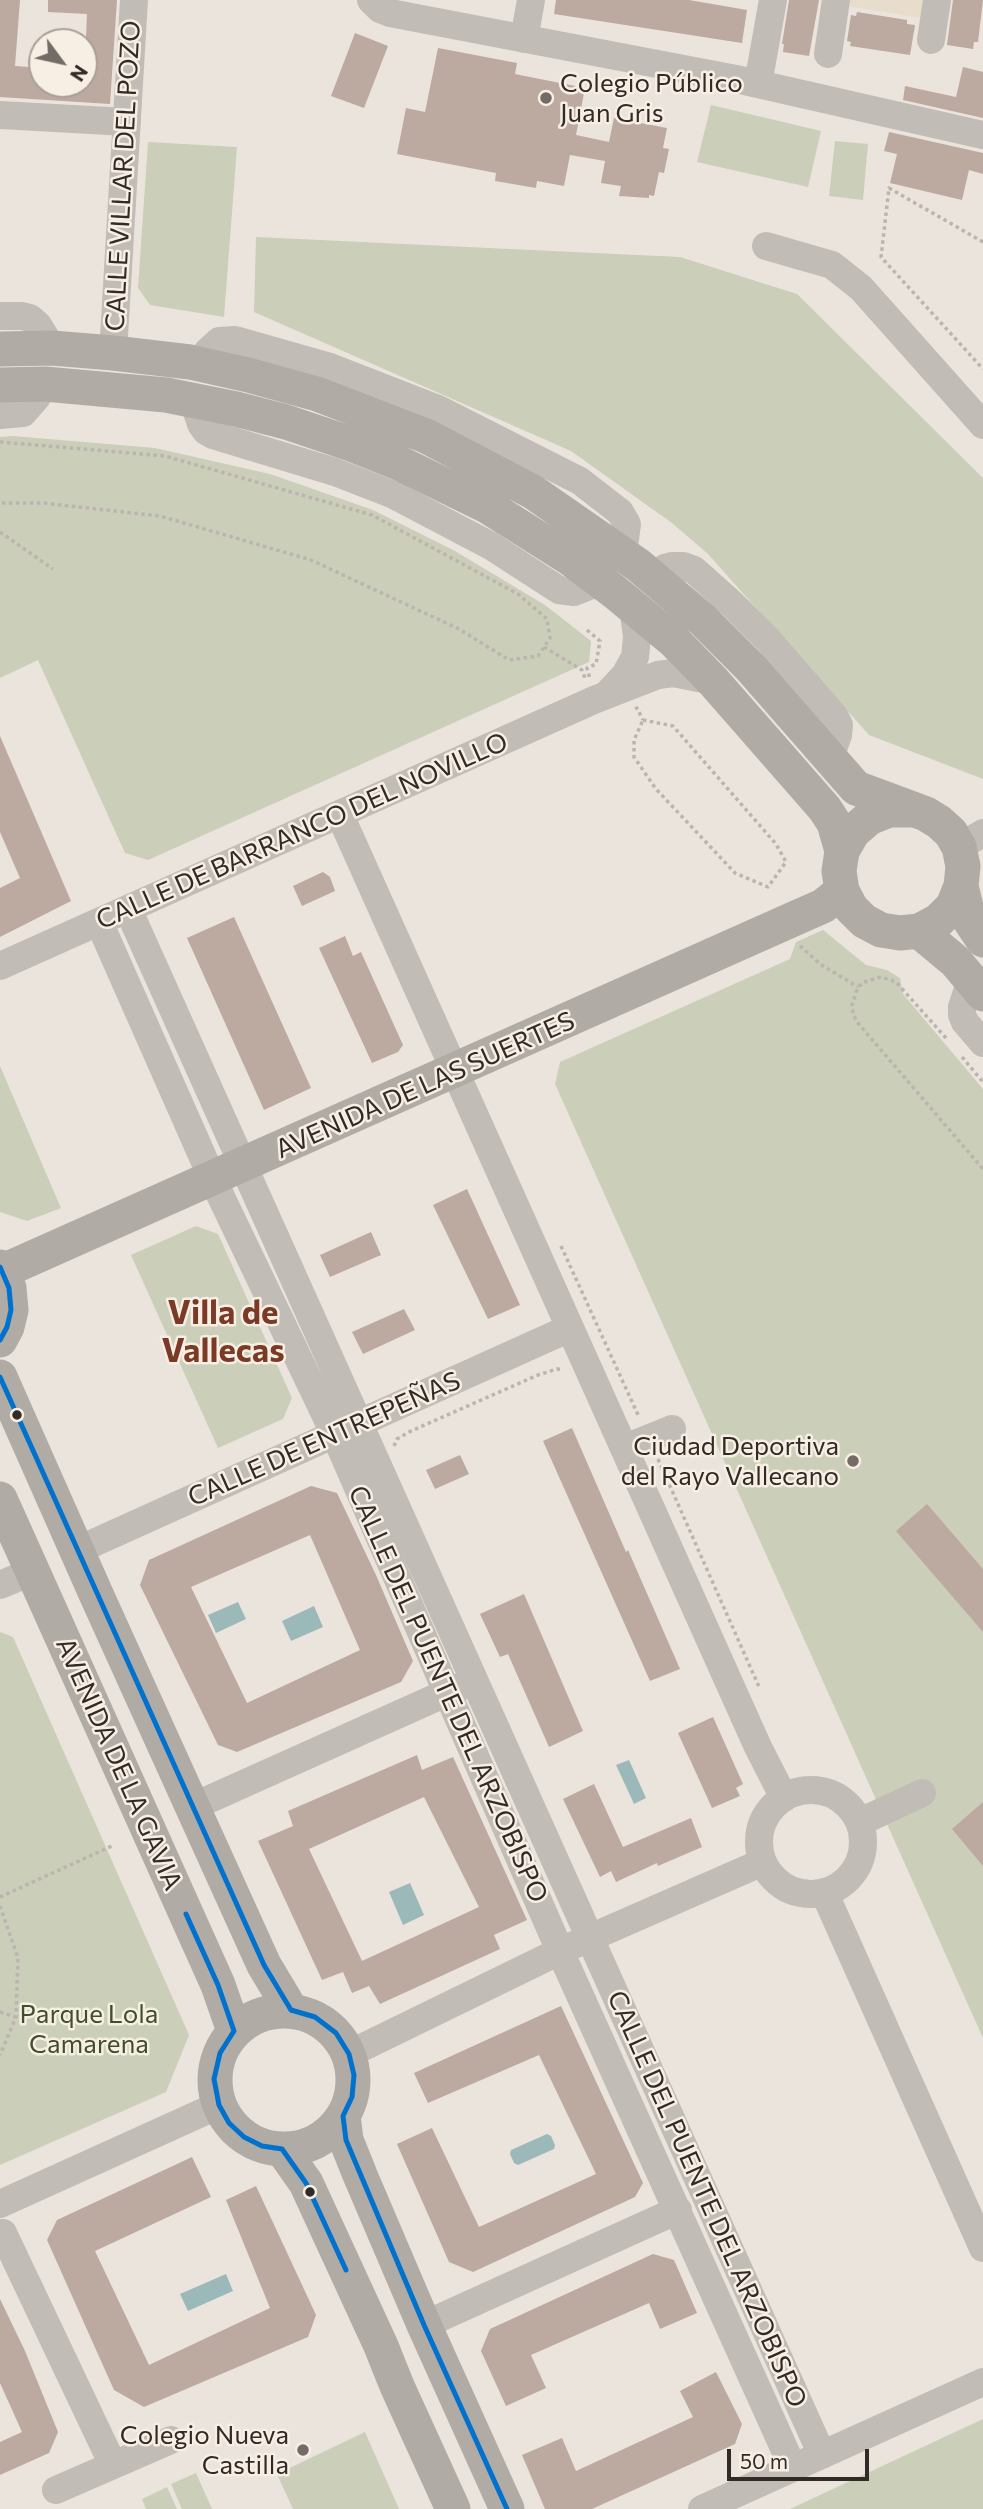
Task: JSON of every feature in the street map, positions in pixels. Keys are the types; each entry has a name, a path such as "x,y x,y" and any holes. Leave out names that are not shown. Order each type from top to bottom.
{"main road":[{"path":"0,349 52,348 113,353 198,364 248,375 317,394 426,436 533,492 623,554 728,645 856,788 926,814 951,833 971,840 963,866 961,886 953,906 938,921 919,931 900,933 881,930 864,921 851,908 842,891 839,871 842,851 853,832 869,818 889,810 911,810"},
{"path":"0,386 45,384 166,395 286,422 398,463 508,518 602,581 674,641 713,681 825,809 834,823 842,851"},
{"path":"961,886 969,919 983,940"},
{"name":"AVENIDA DE LAS SUERTES","path":"2,1269 228,1173 823,906 842,891"},
{"path":"919,931 940,947 977,987"},
{"path":"0,1340 8,1326 11,1310 9,1288 2,1269"},
{"name":"AVENIDA DE LA GAVIA","path":"0,1377 264,1965 291,2010"},
{"name":"AVENIDA DE LA GAVIA","path":"0,1499 218,1985 234,2031"},
{"path":"291,2010 315,2017 336,2032 349,2054 354,2075 352,2097 343,2116 327,2134 306,2146 282,2149 262,2146 244,2137 229,2123 219,2105 214,2079 220,2053 234,2031 251,2018 270,2011 291,2010"},
{"path":"343,2116 346,2140 424,2325 508,2509"},
{"path":"282,2149 306,2183 382,2346 397,2386 453,2509"}],"street":[{"name":"CALLE VILLAR DEL POZO","path":"113,353 134,0"},
{"path":"524,39 531,0"},
{"path":"758,84 773,0"},
{"path":"828,54 836,0"},
{"path":"931,40 937,0"},
{"path":"372,1 380,9 390,13 758,84 983,135"},
{"path":"0,115 127,122"},
{"path":"766,246 832,265 861,288 983,425"},
{"path":"0,316 30,318 38,325 52,348"},
{"path":"0,415 23,413 45,384"},
{"name":"CALLE DE BARRANCO DEL NOVILLO","path":"0,966 340,815 594,688 625,676 635,657 637,638 633,607"},
{"name":"CALLE DE BARRANCO DEL NOVILLO","path":"594,688 673,673 713,681"},
{"path":"340,815 570,1328 649,1438 758,1747 784,1798"},
{"name":"CALLE DEL PUENTE DEL ARZOBISPO","path":"128,909 228,1173"},
{"name":"CALLE DEL PUENTE DEL ARZOBISPO","path":"99,922 228,1173 347,1429 475,1680 822,2455"},
{"path":"970,1047 962,1007 977,987"},
{"name":"CALLE DE ENTREPEÑAS","path":"78,1550 570,1328"},
{"name":"CALLE DEL PUENTE DEL ARZOBISPO","path":"347,1429 447,1693 793,2468"},
{"path":"0,1585 33,1571"},
{"path":"192,1807 475,1680"},
{"path":"806,1790 822,1791 838,1797 851,1808 860,1822 863,1851 858,1865 838,1887 809,1894 788,1888 770,1875 763,1862 759,1846 760,1830 766,1815 790,1794 806,1790"},
{"path":"860,1822 922,1794"},
{"path":"349,2054 560,1951 763,1862"},
{"path":"824,1892 973,2197 983,2248"},
{"path":"0,2204 219,2105"},
{"path":"424,2325 678,2210"},
{"path":"3,2233 113,2465"},
{"path":"702,2509 983,2382"},
{"path":"56,2490 171,2440"}],"path":[{"path":"983,242 889,188 881,257 983,369"},
{"path":"0,442 165,456 372,514 518,594 547,619 550,638 538,656 509,660 459,629 311,560 160,516 43,503 0,503"},
{"path":"0,532 53,569"},
{"path":"587,631 600,641 596,664 587,668 594,688"},
{"path":"544,647 582,670 594,688"},
{"path":"768,887 786,862 776,845 673,726 643,720 634,740 634,757 656,789 735,873 768,887 774,896"},
{"path":"795,938 802,949 820,964 858,988"},
{"path":"948,1041 896,982 881,977 863,982 858,988 852,1005 858,1022 983,1169"},
{"path":"970,1047 983,1082"},
{"path":"574,1275 760,1689"},
{"path":"392,1451 397,1439 411,1432 538,1376 557,1369 571,1372"},
{"path":"0,1897 114,1845"},
{"path":"0,1906 18,1958 16,2017 0,2055"},
{"path":"0,2012 16,2017"}],"green space":[{"path":"711,105 821,131 808,187 697,162"},
{"path":"835,141 868,144 863,200 829,196"},
{"path":"148,142 237,147 224,317 150,305 138,288"},
{"path":"256,237 680,257 797,294 983,478 983,779 869,735 708,554 672,523 571,451 254,312"},
{"path":"0,437 155,448 270,474 373,510 455,551 545,605 591,641 589,662 148,860 125,853 38,660 0,678"},
{"name":"Ciudad Deportiva del Rayo Vallecano","path":"823,930 866,965 887,970 900,978 903,994 983,1089 983,2038 555,1084 560,1062 790,959 796,942"},
{"path":"0,1066 61,1208 27,1221 0,1212"},
{"path":"196,1226 218,1234 292,1398 283,1419 218,1448 131,1255"},
{"name":"Parque Lola Camarena","path":"0,1632 13,1637 189,2035 166,2092 0,2165"},
{"path":"983,2419 983,2509 790,2509"},
{"path":"365,2432 399,2509 293,2509 277,2474"},
{"path":"196,2473 212,2509 182,2509 171,2484"},
{"path":"167,2487 177,2509 146,2509 142,2499"}],"shaded area":[{"path":"836,0 937,0 934,20 835,4"}],"water":[{"path":"238,1602 246,1619 216,1633 208,1615"},
{"path":"314,1606 323,1627 291,1641 282,1621"},
{"path":"629,1760 646,1798 634,1804 616,1765"},
{"path":"410,1883 424,1915 403,1925 389,1892"},
{"path":"547,2134 551,2136 554,2149 518,2165 514,2163 511,2150"},
{"path":"226,2274 233,2291 188,2311 180,2294"}],"building":[{"path":"0,0 20,0 15,66 28,67 28,98 98,98 98,28 86,28 87,14 48,12 48,0 117,0 110,104 0,97"},
{"path":"556,0 689,0 747,10 742,43 554,14"},
{"path":"789,0 819,0 809,56 783,52"},
{"path":"953,0 983,0 978,42 974,42 973,49 947,45"},
{"path":"857,12 907,20 907,24 915,25 910,55 850,46 851,42 847,41 851,15 856,16"},
{"path":"355,33 388,46 364,108 331,96"},
{"path":"438,48 517,63 515,74 585,88 576,135 609,142 614,118 667,128 663,148 669,149 664,173 659,172 654,196 619,196 621,186 601,183 605,161 570,155 564,186 537,181 536,188 495,181 496,173 397,154 406,108 425,112"},
{"path":"963,67 983,72 983,118 903,100 905,86 956,97"},
{"path":"889,132 983,153 983,174 969,170 962,200 890,183 897,154 884,151"},
{"path":"0,736 71,901 0,937 0,888 20,878 0,832"},
{"path":"323,872 330,877 335,891 302,906 293,886"},
{"path":"234,917 311,1088 264,1110 187,938"},
{"path":"345,936 353,956 361,952 403,1045 398,1052 372,1063 319,948"},
{"path":"467,1189 520,1305 488,1319 433,1205"},
{"path":"371,1232 381,1255 330,1277 320,1255"},
{"path":"404,1309 415,1330 363,1354 352,1332"},
{"path":"572,1428 680,1669 650,1681 543,1441"},
{"path":"460,1455 469,1474 435,1489 426,1470"},
{"path":"311,1486 337,1493 413,1661 401,1682 237,1752 218,1745 140,1585 149,1560","holes":["310,1535 360,1650 247,1703 191,1587"]},
{"path":"927,1504 983,1569 983,1632 896,1531"},
{"path":"524,1594 583,1731 549,1747 508,1654 500,1657 480,1614"},
{"path":"713,1717 743,1784 736,1788 740,1796 712,1808 678,1733"},
{"path":"417,1755 422,1770 453,1757 527,1920 494,1935 500,1949 380,2004 369,1986 352,1993 343,1972 322,1980 258,1841 293,1826 288,1811","holes":["424,1797 479,1907 362,1961 309,1849"]},
{"path":"594,1784 623,1847 691,1818 702,1847 658,1866 657,1863 616,1882 611,1871 600,1877 563,1799"},
{"path":"983,1802 983,1866 952,1829"},
{"path":"561,2006 643,2183 635,2197 473,2272 449,2262 397,2144 432,2128 479,2227 596,2174 539,2055 428,2103 414,2073"},
{"path":"192,2157 211,2197 95,2251 149,2365 270,2308 226,2200 256,2186 316,2315 308,2337 144,2407 114,2390 47,2240 57,2220"},
{"path":"653,2254 674,2260 697,2313 660,2329 649,2303 531,2355 546,2388 506,2406 481,2351 490,2329"},
{"path":"0,2299 25,2351 58,2432 49,2453 0,2475 0,2442 22,2432 0,2383"},
{"path":"716,2372 742,2424 735,2444 592,2509 545,2509 522,2455 562,2438 576,2471 693,2417 680,2391"}],"transit line":[{"path":"0,1267 9,1288 11,1310 0,1340"},
{"path":"0,1377 264,1965 291,2010 315,2017 336,2033 349,2054 354,2075 352,2097 343,2116 346,2140 424,2325 507,2509"},
{"path":"186,1914 218,1985 234,2031 220,2053 214,2079 219,2105 229,2123 244,2137 262,2146 282,2149 306,2183 346,2270"}],"place":[{"name":"Colegio Público Juan Gris","path":"546,98"},
{"name":"Ciudad Deportiva del Rayo Vallecano","path":"853,1461"},
{"name":"Colegio Nueva Castilla","path":"303,2450"}],"district":[{"name":"Villa de Vallecas","path":"223,1332"}]}
